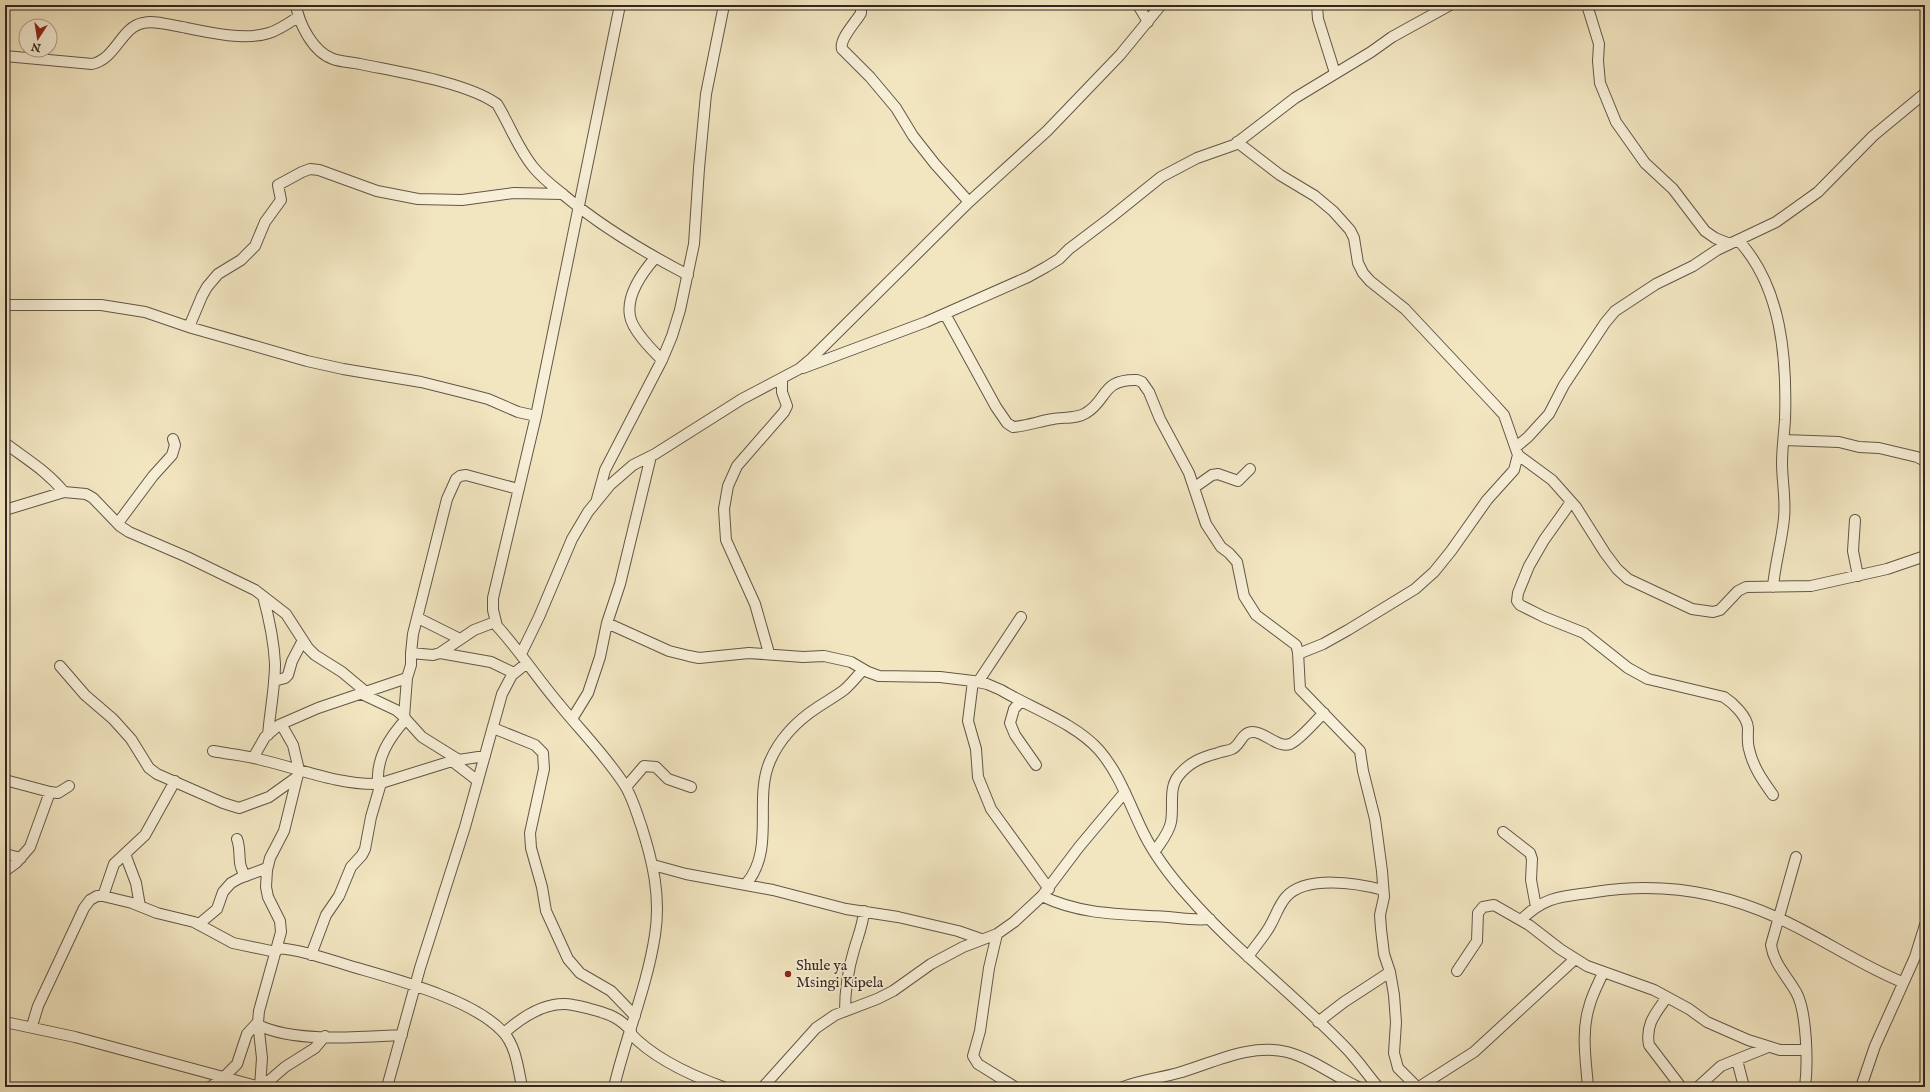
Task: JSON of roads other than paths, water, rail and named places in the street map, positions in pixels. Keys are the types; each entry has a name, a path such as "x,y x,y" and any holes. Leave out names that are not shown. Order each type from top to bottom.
{"street":[{"path":"296,5 298,17 316,46 332,59 418,77 475,92 490,99 497,104 523,153 533,167 547,182 579,207 640,250 688,275"},
{"path":"614,1087 635,1016 655,934 657,890 653,865 639,817 626,787 594,744 572,719 495,622 493,598 536,416 620,5"},
{"path":"597,501 605,470 662,360 672,336 688,275 696,228 697,186 706,94 724,5"},
{"path":"859,5 862,8 861,12 843,39 841,45 842,49 870,77 896,108 930,159 969,202"},
{"path":"1138,5 1148,22"},
{"path":"799,369 824,347 969,202 1047,131 1120,55 1161,5"},
{"path":"1317,5 1318,19 1335,73"},
{"path":"521,654 539,618 572,539 588,512 610,485 624,472 742,399 799,369 865,346 945,314 1046,268 1161,177 1175,168 1224,150 1237,142 1283,106 1405,30 1450,5"},
{"path":"1587,5 1599,44 1598,60 1600,83 1616,122 1645,162 1673,189 1705,231 1715,238 1734,242 1747,250 1765,279 1777,318 1784,362 1784,440 1782,462 1784,515 1773,587"},
{"path":"5,56 92,64 107,58 133,27 141,23 150,22 196,30 250,36 269,33 298,17"},
{"path":"1517,451 1549,414 1564,385 1605,323 1615,312 1656,284 1693,266 1734,242 1776,222 1818,192 1873,136 1925,93"},
{"path":"1237,142 1280,175 1315,196 1342,220 1355,241 1358,263 1363,273 1370,281 1405,308 1494,404 1504,416 1517,451 1514,470 1487,500 1451,551 1434,572 1415,589 1348,630 1323,644 1298,654"},
{"path":"189,327 202,296 214,279 241,260 255,246 265,222 281,200 278,185 310,169 319,170 377,191 418,199 462,200 514,193 563,194"},
{"path":"655,258 640,278 633,294 629,314 643,339 662,360"},
{"path":"5,305 116,306 146,312 189,327 307,361 343,370 421,382 488,399 518,412 536,416"},
{"path":"945,314 996,407 1007,423 1014,427 1053,419 1079,416 1094,406 1108,387 1126,381 1138,380 1142,382 1149,392 1160,419 1195,487 1204,520 1209,530 1221,547 1230,553 1237,562 1244,596 1256,615 1296,645 1300,689 1360,751 1375,819 1383,890 1380,929 1395,1001 1395,1059 1398,1068 1418,1087 1474,1052 1575,959"},
{"path":"769,653 755,604 726,540 724,509 728,486 737,466 784,412 787,406 782,392 782,378"},
{"path":"118,523 153,476 172,454 175,444 173,439"},
{"path":"1784,440 1839,442 1859,447 1879,448 1917,457 1925,461"},
{"path":"5,443 53,478 64,492"},
{"path":"1517,451 1552,480 1571,502 1617,569 1628,579 1692,609 1713,612 1720,610 1738,591 1746,586 1811,586 1889,569 1925,556"},
{"path":"572,719 588,693 600,657 608,623 620,584 651,456"},
{"path":"1195,487 1212,475 1218,474 1238,481 1250,469"},
{"path":"311,954 326,915 339,896 351,868 365,849 371,817 380,783 379,764 388,742 405,718 407,678 411,665 410,653 413,634 443,515 456,480 460,476 466,475 518,489"},
{"path":"5,510 64,492 86,494 93,498 129,532 242,583 263,596 286,614 303,640 316,655 342,672 364,693 387,704 405,718 422,736 478,781"},
{"path":"1571,502 1544,540 1529,566 1518,593 1517,601 1520,605 1544,617 1584,633 1628,668 1644,677 1724,697 1731,701 1746,721 1749,749 1758,775 1773,795"},
{"path":"1855,520 1853,551 1858,576"},
{"path":"263,596 273,646 274,681 268,735"},
{"path":"1021,617 975,681 968,721 976,749 978,777 991,810 1053,902 1093,913 1158,916 1186,920 1210,919"},
{"path":"418,618 460,639"},
{"path":"410,653 433,655 440,653 474,630 495,622"},
{"path":"608,623 669,651 699,658 749,653 769,653 842,659 863,670 879,676 940,677 975,681 994,687 1081,734 1111,765 1145,836 1154,851 1188,896 1248,957 1301,1004 1345,1048 1378,1087"},
{"path":"274,681 285,678 288,674 292,661 303,640"},
{"path":"440,653 490,662 514,673"},
{"path":"383,1087 388,1082 415,986 478,781 502,694 514,673 527,663"},
{"path":"60,666 85,695 113,719 131,739 149,768 157,774 223,803 239,808 269,797 298,773"},
{"path":"746,884 755,874 763,848 762,824 766,776 770,762 778,745 798,721 844,690 863,670"},
{"path":"253,758 268,735 281,724 318,708 407,678"},
{"path":"1020,702 1014,709 1010,723 1015,735 1036,765"},
{"path":"1154,851 1168,831 1171,822 1172,795 1178,776 1194,761 1203,756 1232,749 1244,735 1253,732 1283,744 1289,744 1295,741 1324,713"},
{"path":"260,1086 262,1058 258,1024 261,999 281,932 280,921 268,897 266,887 267,868 270,858 284,831 298,773 293,745 281,724"},
{"path":"492,728 535,745 543,753 544,769 532,822 532,848 542,887 546,911 557,938 568,959 580,973 611,991 635,1016"},
{"path":"213,751 253,758 298,773 360,784 380,783 455,761 485,756"},
{"path":"626,787 644,766 656,768 668,779 691,787"},
{"path":"5,780 58,793 69,786"},
{"path":"103,896 114,864 145,835 174,781"},
{"path":"5,871 21,858 30,847 50,792"},
{"path":"763,1087 816,1028 835,1015 877,999 893,991 931,964 963,947 997,934 1019,919 1046,893 1079,847 1125,792"},
{"path":"1503,832 1530,853 1532,859 1532,880 1536,907"},
{"path":"237,839 240,847 239,866 246,876"},
{"path":"5,854 21,858"},
{"path":"125,854 134,878 140,906"},
{"path":"1796,857 1772,939 1773,953 1800,1000 1803,1009 1805,1087"},
{"path":"653,865 686,874 746,884 846,908 950,929 981,940"},
{"path":"199,924 217,908 226,888 246,876 267,868"},
{"path":"1248,957 1270,925 1285,898 1297,888 1305,885 1342,883 1362,885 1383,890"},
{"path":"1521,920 1536,907 1564,895 1606,889 1646,887 1669,888 1706,894 1744,904 1778,917 1869,967 1902,982"},
{"path":"32,1026 38,1006 84,908 90,900 97,896 103,896 199,924 233,943 311,954 392,977 484,1016 504,1033 514,1050 522,1087"},
{"path":"1457,971 1477,941 1478,933 1476,924 1478,913 1483,907 1494,905 1499,906 1575,959 1603,973 1654,990 1707,1022 1768,1047 1780,1050 1805,1050"},
{"path":"845,1011 848,974 854,948 862,929 864,911"},
{"path":"1861,1087 1875,1046 1890,1014 1902,982 1915,957 1925,925"},
{"path":"997,934 988,968 980,1031 973,1056 978,1064 1015,1087"},
{"path":"1318,1022 1344,1002 1390,972"},
{"path":"1588,1087 1585,1038 1586,1023 1589,1008 1603,973"},
{"path":"1667,997 1651,1019 1647,1029 1647,1037 1649,1044 1681,1087"},
{"path":"504,1033 529,1014 557,1004 572,1004 609,1014 618,1018 640,1044 675,1065 723,1087"},
{"path":"5,1022 32,1026 225,1077 248,1086 260,1086 270,1080 285,1067 315,1048 325,1036"},
{"path":"258,1024 268,1030 285,1033 325,1036 402,1035"},
{"path":"210,1087 225,1077 237,1064 247,1034 258,1024"},
{"path":"1698,1087 1721,1066 1768,1047"},
{"path":"1123,1087 1138,1081 1178,1073 1237,1053 1272,1049 1304,1058 1358,1087"},
{"path":"1737,1060 1744,1087"}],"place":[{"name":"Shule ya Msingi Kipela","path":"788,974"}]}
